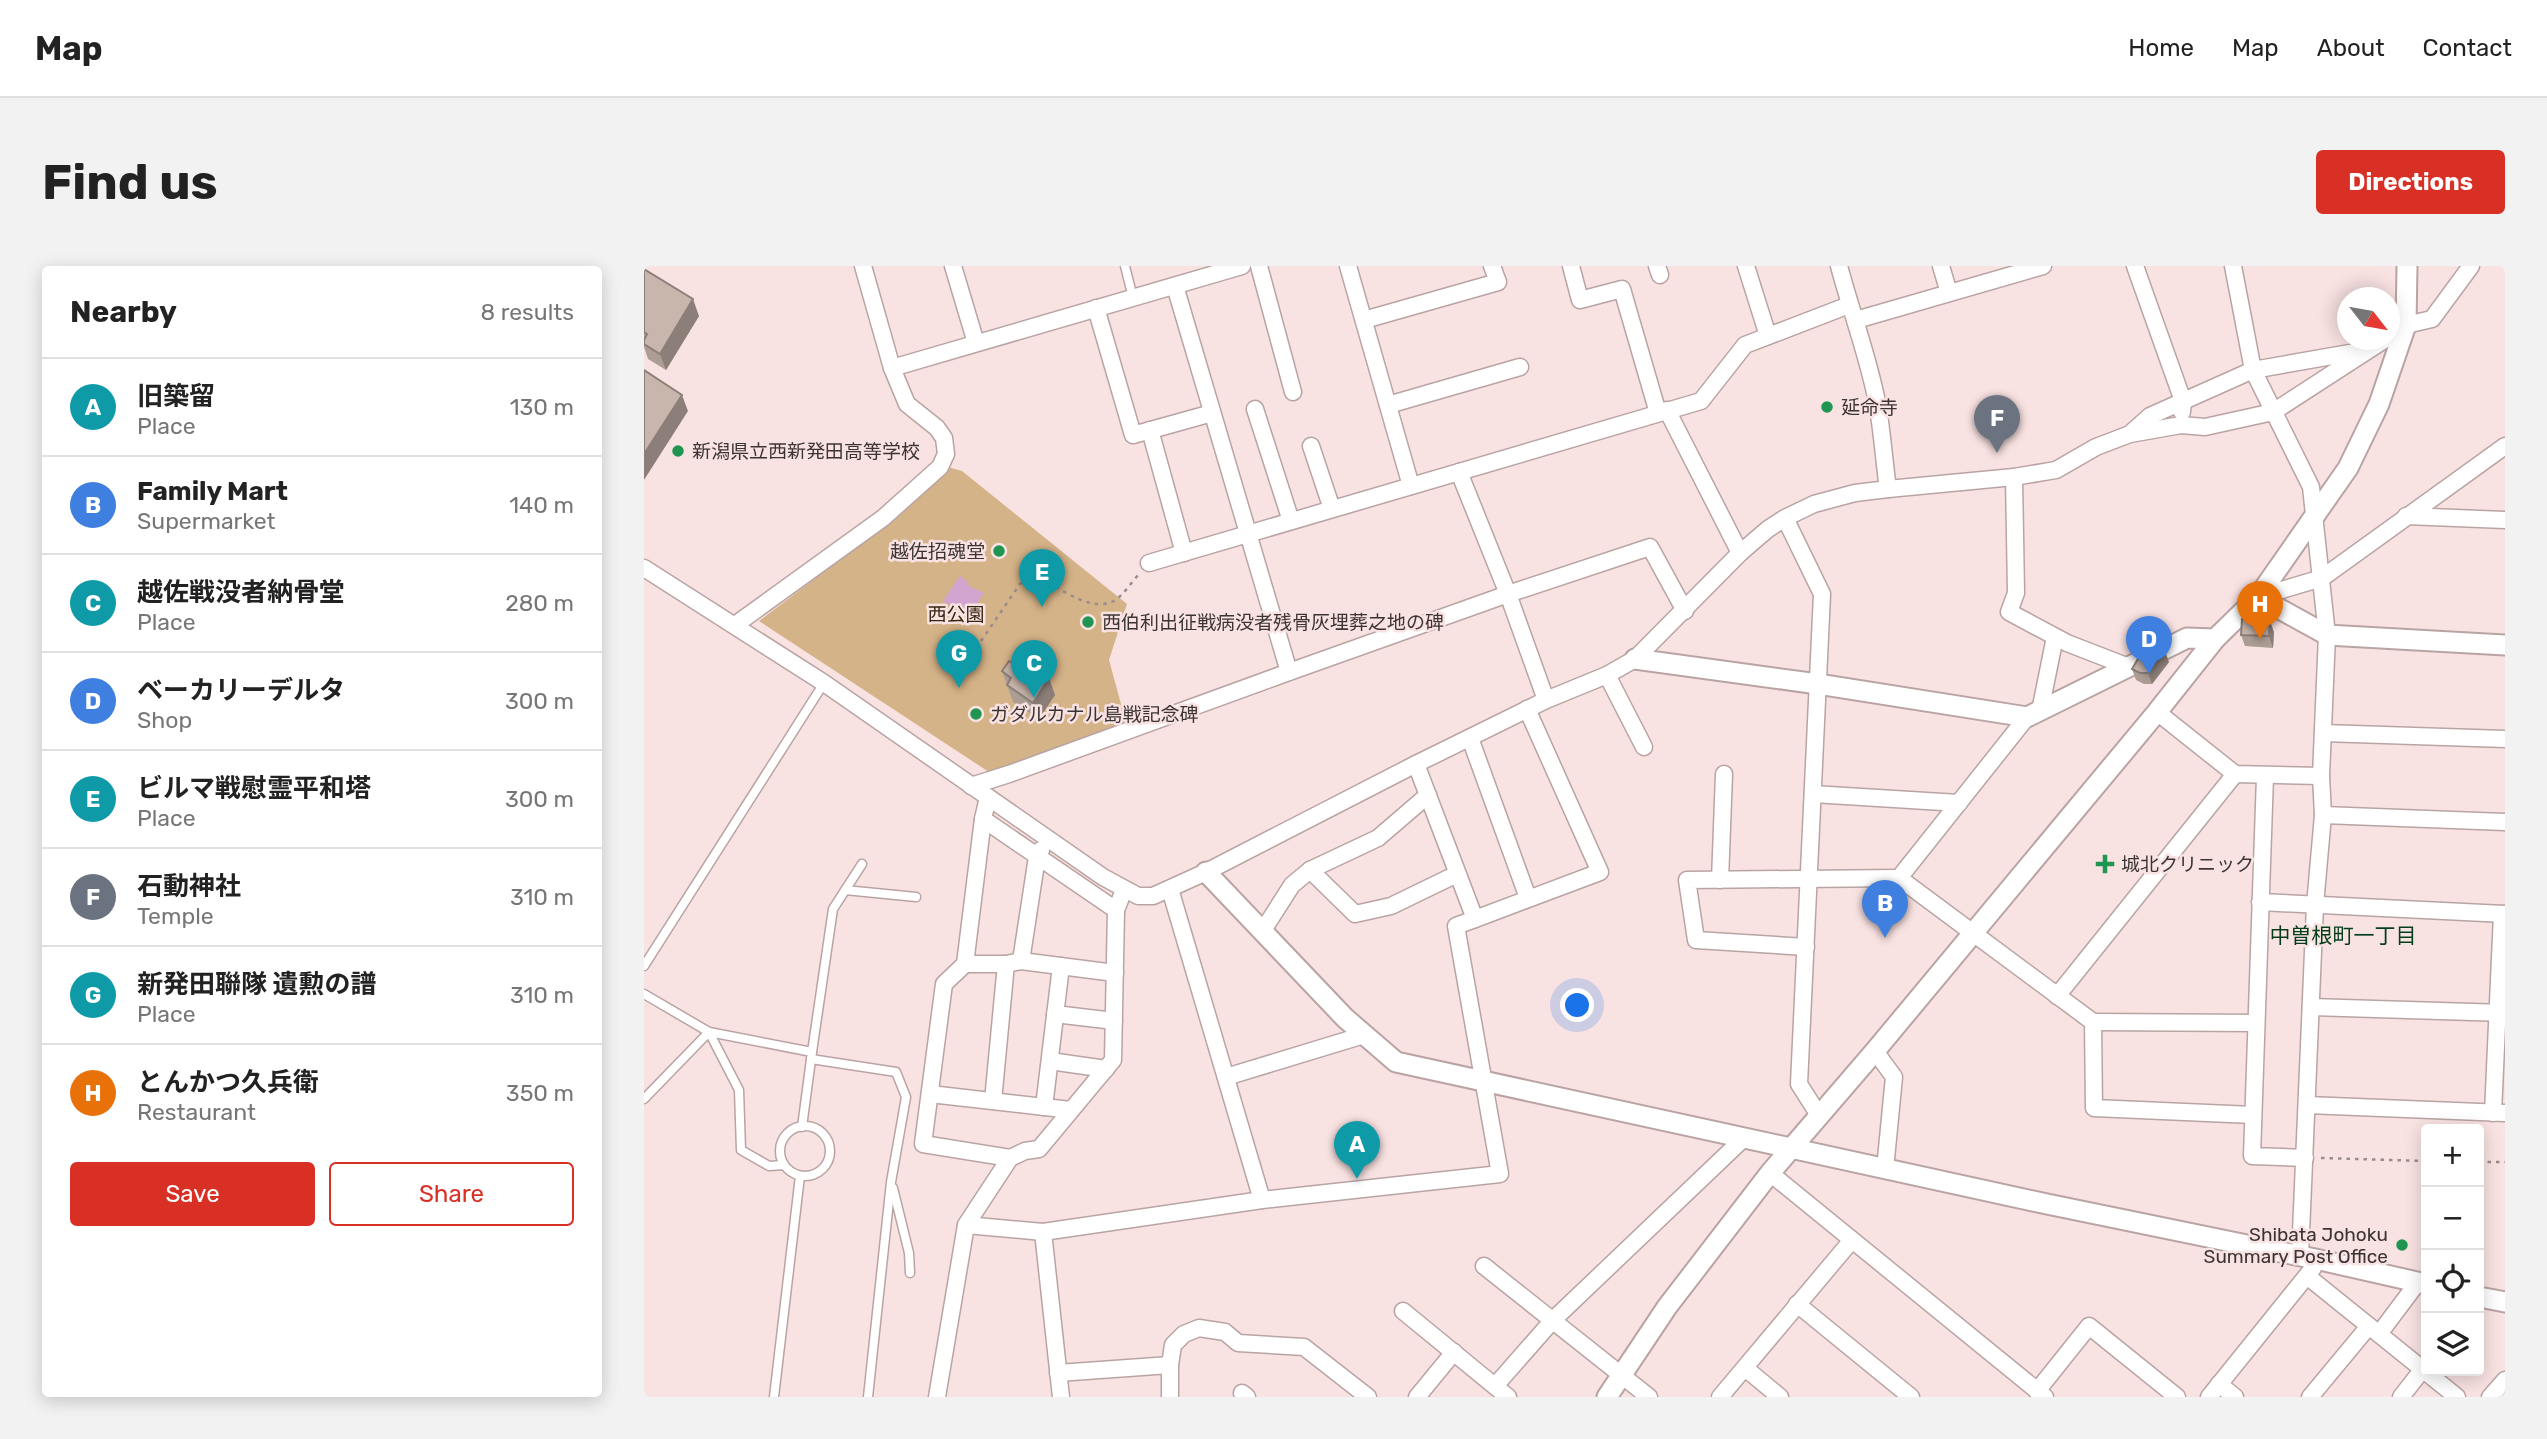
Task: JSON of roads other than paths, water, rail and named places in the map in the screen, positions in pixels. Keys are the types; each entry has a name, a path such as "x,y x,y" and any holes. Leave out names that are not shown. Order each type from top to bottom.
{"street":[{"path":"735,625 883,518 940,467 946,454 944,438 937,428 906,404 892,368 863,266"},
{"path":"953,266 976,343"},
{"path":"892,368 1242,266"},
{"path":"1259,266 1293,391"},
{"path":"1348,266 1411,486"},
{"path":"1364,320 1498,282 1492,266"},
{"path":"1571,266 1580,300 1622,289 1663,412 1740,553"},
{"path":"1746,266 1768,336"},
{"path":"1839,266 1877,402 1888,489"},
{"path":"1941,266 1949,293"},
{"path":"1149,563 1700,401 1745,345 1768,336 1853,312 1949,293 2043,266"},
{"path":"2135,266 2183,401 2181,425"},
{"path":"2233,266 2253,370 2311,487 2327,635 2321,776 2323,815 2315,905 2300,1256"},
{"path":"2400,316 2407,266"},
{"path":"2400,329 2432,319 2471,266"},
{"path":"1175,286 1289,672"},
{"path":"1096,308 1133,435 1212,413"},
{"path":"2130,434 2150,416 2253,370 2363,350"},
{"path":"644,568 824,683 1124,890 1138,896 1153,895 1206,872 1527,709 1607,675 1634,659 1685,611 1740,553 1785,518 1814,504 1855,493 2014,477 2056,470 2096,447 2130,434 2181,425 2205,427 2273,412 2366,350"},
{"path":"1607,1397 1667,1307 1770,1173 1875,1051 2215,639 2258,597 2348,468 2379,404 2393,350"},
{"path":"1388,405 1520,366"},
{"path":"1255,409 1291,521"},
{"path":"1150,430 1184,553"},
{"path":"1311,446 1332,509"},
{"path":"2258,597 2322,578 2505,446"},
{"path":"1459,472 1508,594 1546,700"},
{"path":"2014,477 2016,593 2009,612 2055,637 2129,667"},
{"path":"2406,516 2505,520"},
{"path":"1785,518 1822,594 1799,1084 1820,1117"},
{"path":"971,786 1508,594 1650,547 1685,611"},
{"path":"2258,597 2327,635 2505,645"},
{"path":"2034,714 2055,637"},
{"path":"1899,878 2034,714 2187,638 2215,639"},
{"path":"1634,659 2034,714"},
{"path":"1607,675 1644,747"},
{"path":"966,1225 1043,1231 1262,1200 1500,1174 1456,926 1600,872 1527,709"},
{"path":"2157,712 2235,774 2321,776"},
{"path":"2323,733 2505,739"},
{"path":"1470,738 1528,898"},
{"path":"1416,764 1475,919"},
{"path":"1720,880 1724,774"},
{"path":"2057,996 2235,774"},
{"path":"2265,776 2252,1156 2305,1158"},
{"path":"1813,794 1959,803"},
{"path":"1262,932 1292,885 1310,870 1378,838 1428,795"},
{"path":"988,797 965,964 944,984 923,1144 1010,1158"},
{"path":"2323,815 2505,822"},
{"path":"983,820 1116,910"},
{"path":"993,1101 1013,963 1037,857 1049,839"},
{"path":"1310,870 1355,914 1391,906 1457,874"},
{"path":"1206,872 1364,1035 1396,1062 1436,1073 1482,1080 1790,1149 2421,1283"},
{"path":"1806,947 1696,940 1687,880 1899,878 2093,1022 2256,1023"},
{"path":"1170,889 1262,1200"},
{"path":"937,1397 966,1225 1010,1158 1024,1151 1039,1149 1113,1060 1116,910 1124,890"},
{"path":"2260,902 2503,914 2499,1113 2307,1105"},
{"path":"965,964 1013,963 1115,973"},
{"path":"1044,1107 1061,966"},
{"path":"2311,1007 2501,1013"},
{"path":"1055,1014 1114,1021"},
{"path":"2093,1022 2094,1108 2253,1115"},
{"path":"1226,1077 1364,1035"},
{"path":"1875,1051 1894,1077 1885,1169"},
{"path":"1049,1061 1106,1069"},
{"path":"930,1094 1071,1110"},
{"path":"1495,1386 1553,1320 1744,1138"},
{"path":"1770,1173 2041,1394 2088,1326 2177,1397"},
{"path":"1043,1231 1061,1397"},
{"path":"1720,1397 1852,1240"},
{"path":"2235,1397 2214,1391 2320,1260"},
{"path":"1484,1266 1649,1397"},
{"path":"2307,1276 2421,1364"},
{"path":"2310,1397 2421,1284"},
{"path":"2484,1299 2505,1302"},
{"path":"1797,1304 1911,1397"},
{"path":"1403,1311 1508,1397"},
{"path":"1170,1397 1173,1345 1184,1334 1199,1328 1224,1332 1238,1343 1304,1347 1367,1397"},
{"path":"1416,1397 1454,1352"},
{"path":"1058,1373 1170,1365"},
{"path":"1745,1368 1780,1397"},
{"path":"2400,1397 2421,1372"},
{"path":"2435,1376 2457,1397"},
{"path":"2490,1397 2505,1380"}],"lane":[{"path":"1125,266 1133,298"},
{"path":"644,966 824,683"},
{"path":"802,1127 833,909 862,864"},
{"path":"845,890 916,897"},
{"path":"644,994 709,1032 897,1072 906,1097 891,1182 868,1397"},
{"path":"644,1099 709,1032"},
{"path":"709,1032 739,1090 741,1150 769,1166 784,1165 800,1176 813,1175 820,1171 828,1160 829,1146 822,1133 809,1127 795,1129 784,1138 780,1152 784,1165"},
{"path":"774,1397 800,1176"},
{"path":"891,1182 909,1253 910,1273"}],"place":[{"name":"延命寺","path":"1827,407"},
{"name":"新潟県立西新発田高等学校","path":"678,451"},
{"name":"石動神社","path":"1997,453"},
{"name":"越佐招魂堂","path":"999,551"},
{"name":"ビルマ戦慰霊平和塔","path":"1042,607"},
{"name":"西伯利出征戦病没者残骨灰埋葬之地の碑","path":"1088,622"},
{"name":"とんかつ久兵衛","path":"2260,639"},
{"name":"ベーカリーデルタ","path":"2149,674"},
{"name":"新発田聯隊 遺勲の譜","path":"959,688"},
{"name":"越佐戦没者納骨堂","path":"1034,698"},
{"name":"ガダルカナル島戦記念碑","path":"976,714"},
{"name":"城北クリニック","path":"2105,864"},
{"name":"Family Mart","path":"1885,938"},
{"name":"旧築留","path":"1357,1179"},
{"name":"Shibata Johoku Summary Post Office","path":"2402,1245"}],"district":[{"name":"中曽根町一丁目","path":"2343,935"}],"park label":[{"name":"西公園","path":"956,614"}]}
